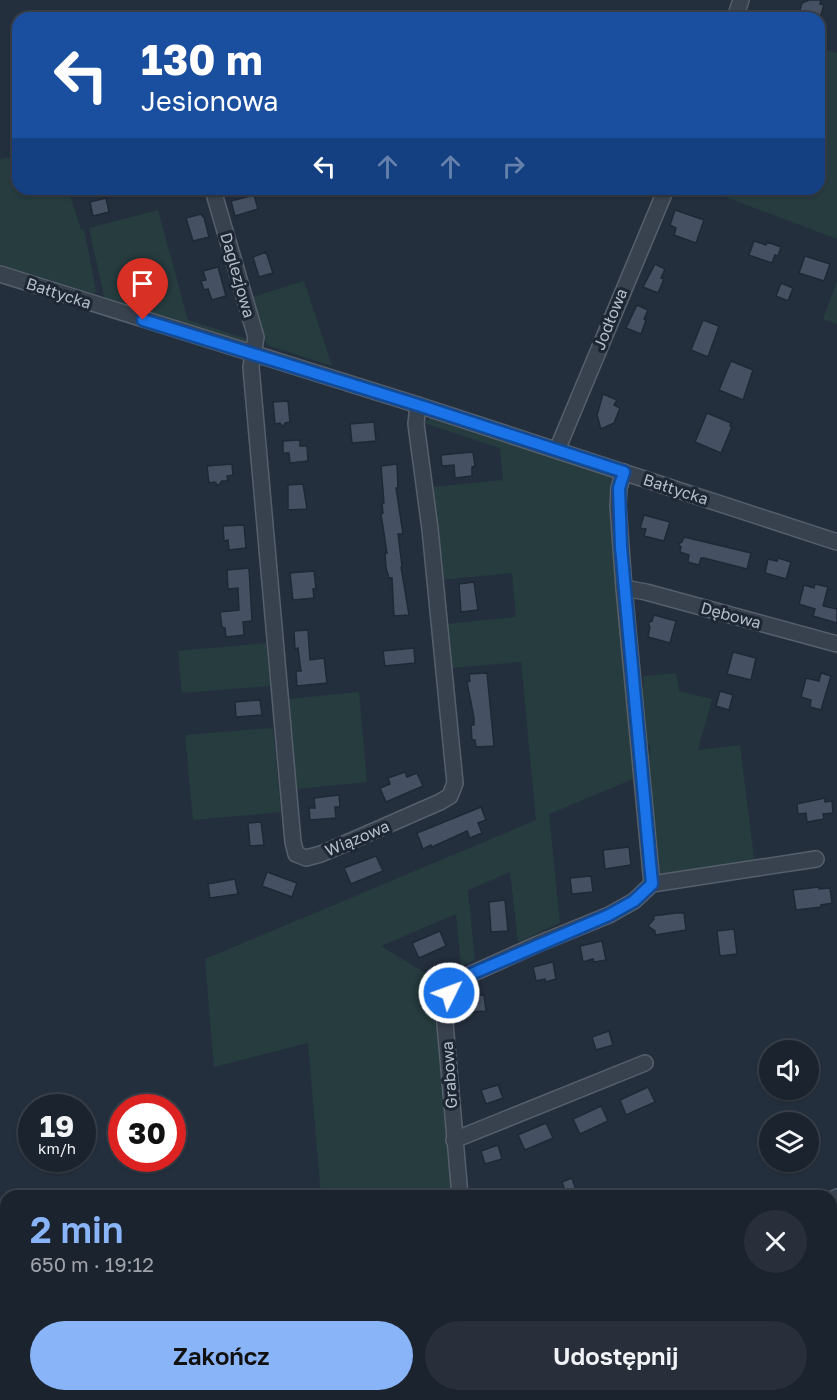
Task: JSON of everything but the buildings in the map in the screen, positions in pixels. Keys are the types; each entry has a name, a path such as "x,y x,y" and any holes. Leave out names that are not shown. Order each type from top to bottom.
{"street":[{"name":"Jodłowa","path":"557,450 663,195"},
{"name":"Daglezjowa","path":"215,197 256,337 254,353"},
{"name":"Bałtycka","path":"0,274 418,405 837,542"},
{"name":"Wiązowa","path":"254,353 251,367 293,842 296,854 306,858 321,854 440,802 450,796 455,783 430,529 416,424 418,405"},
{"path":"624,472 619,488 618,506 652,884 816,859"},
{"name":"Dębowa","path":"624,588 837,644"},
{"name":"Grabowa","path":"459,1190 446,1007 449,993 458,982 469,975 609,915 634,901 652,884"},
{"path":"454,1140 645,1063"}],"green space":[{"path":"825,50 837,53 837,239 720,195 825,195"},
{"path":"12,157 12,195 70,195 81,230 84,229 96,291 93,296 0,268 0,159"},
{"path":"158,210 188,320 251,340 248,345 105,301 89,228"},
{"path":"304,281 332,366 267,345 252,297"},
{"path":"837,281 837,324 823,319"},
{"path":"431,418 613,477 615,480 613,516 610,521 615,533 638,777 549,814 560,923 518,942 510,872 468,890 475,960 461,966 456,914 381,946 433,978 453,1190 321,1190 308,1043 214,1067 205,959 536,820 521,662 450,668 446,624 516,617 512,573 441,580 433,487 503,480 500,448 424,423"},
{"path":"266,643 270,686 182,693 178,651"},
{"path":"676,673 679,691 712,699 698,750 740,745 755,866 667,878 661,874 656,862 645,756 651,752 650,745 644,743 638,692 644,687 643,676"},
{"path":"359,692 367,782 297,789 289,699"},
{"path":"273,728 281,812 193,820 185,735"}],"route":[{"path":"143,320 254,353 624,472 619,488 618,506 652,884 634,901 609,915 469,975 458,982 449,993"}]}
